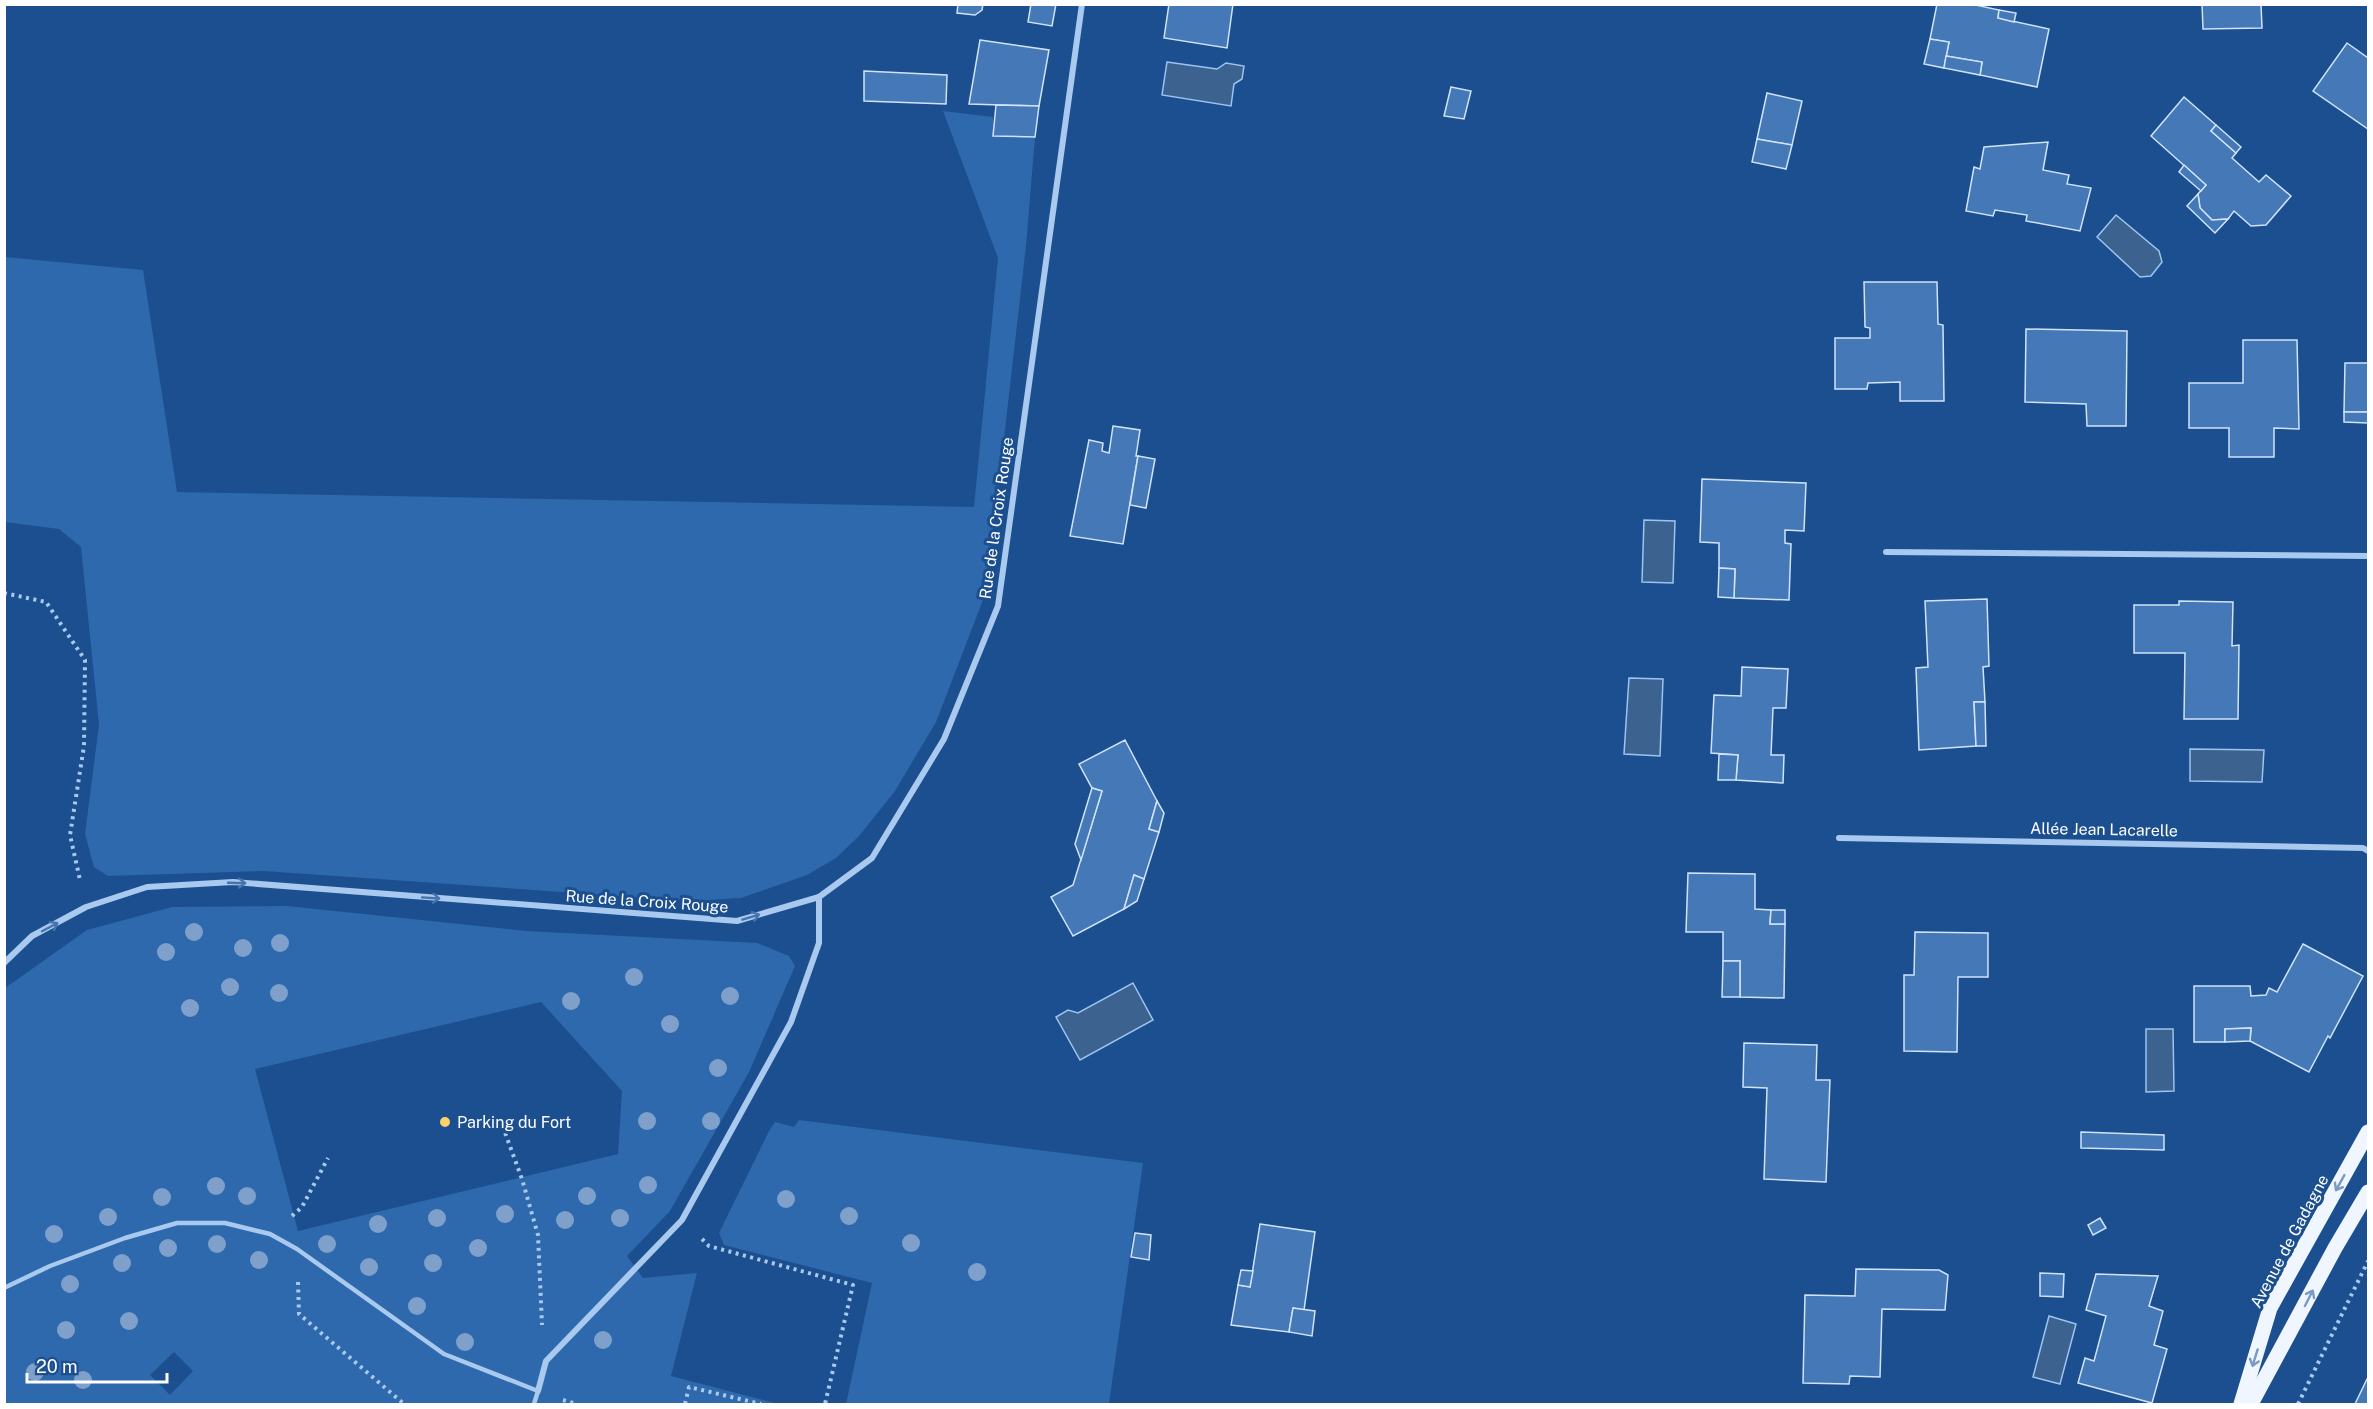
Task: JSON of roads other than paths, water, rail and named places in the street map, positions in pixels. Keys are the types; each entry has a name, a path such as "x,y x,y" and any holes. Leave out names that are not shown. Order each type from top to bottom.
{"main road":[{"name":"Avenue de Gadagne","path":"2241,1404 2270,1308 2368,1132"},
{"path":"2251,1404 2335,1248 2368,1192"}],"street":[{"name":"Rue de la Croix Rouge","path":"4,963 32,936 86,907 147,887 233,882 737,921 819,897 872,858 944,739 998,606 1082,4"},
{"path":"1886,552 2368,556"},
{"name":"Allée Jean Lacarelle","path":"1839,838 2363,848 2368,851"},
{"path":"538,1391 546,1361 681,1220 791,1022 819,944 819,897"}],"lane":[{"path":"4,1288 50,1266 125,1238 177,1223 225,1223 270,1234 297,1248 444,1354 538,1391 534,1404"}],"place":[{"name":"Parking du Fort","path":"445,1122"}]}
